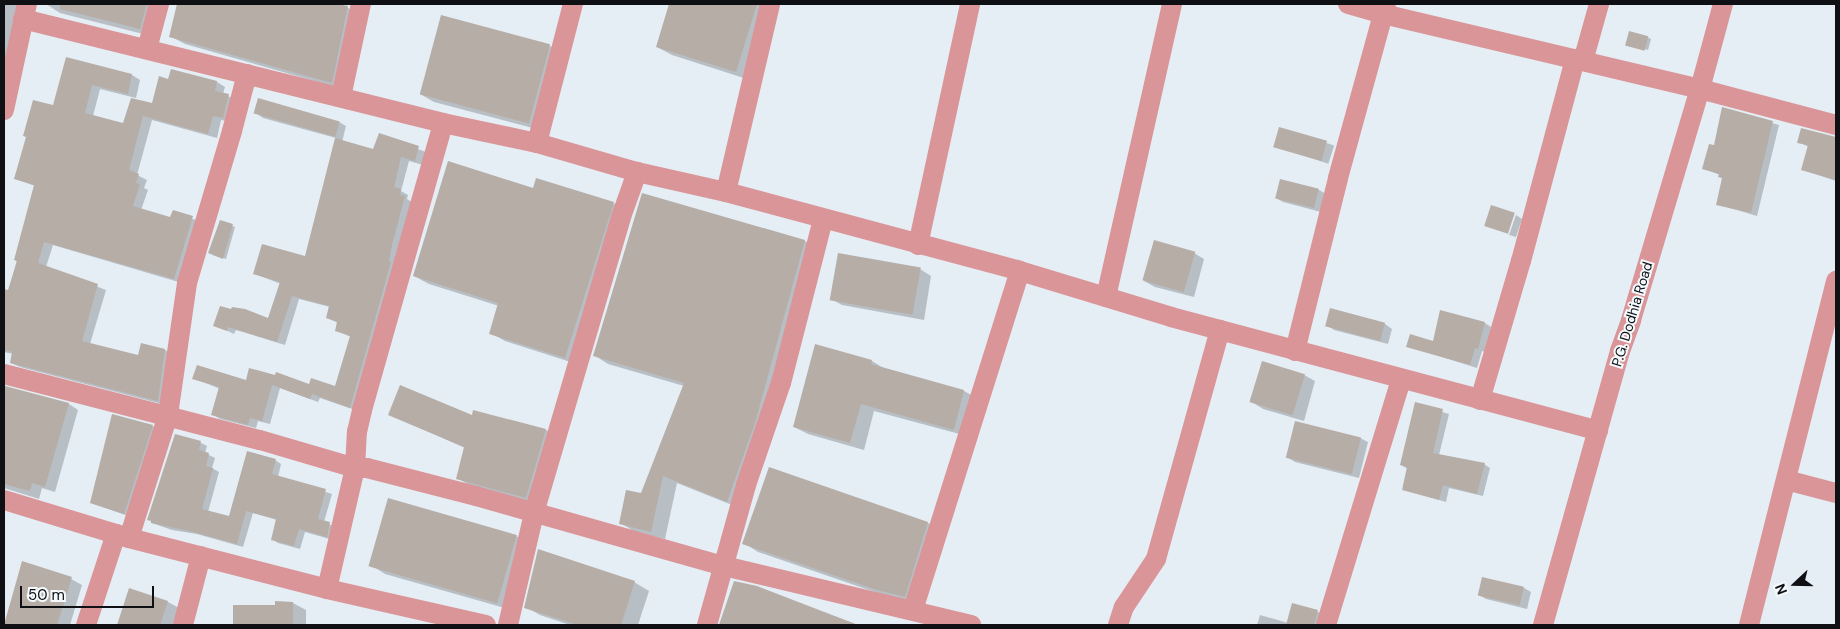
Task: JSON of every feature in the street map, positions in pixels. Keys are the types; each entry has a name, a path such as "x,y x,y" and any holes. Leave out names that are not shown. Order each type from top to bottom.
{"street":[{"path":"147,49 159,4"},
{"path":"341,97 361,4"},
{"path":"537,143 573,4"},
{"path":"726,192 770,4"},
{"path":"918,245 970,4"},
{"path":"1106,297 1172,4"},
{"path":"1348,4 1385,9 1836,125"},
{"path":"1480,400 1579,60 1599,4"},
{"name":"P.G. Dodhia Road","path":"1543,625 1598,431 1700,89 1723,4"},
{"path":"1295,351 1338,178 1385,9"},
{"path":"4,110 8,69 25,12 147,49 444,123 537,143 637,172 726,192 1020,271 1295,351 1598,431"},
{"path":"86,625 168,415 187,283 247,74"},
{"path":"327,589 354,468 357,432 362,410 444,123"},
{"path":"508,625 534,513 621,217 637,172"},
{"path":"707,625 746,485 781,383 823,219"},
{"path":"913,610 1020,271"},
{"path":"1749,625 1836,281"},
{"path":"1118,625 1124,607 1156,558 1220,330"},
{"path":"4,374 168,415 354,468 367,468 724,566 971,625"},
{"path":"1326,625 1401,379"},
{"path":"1786,480 1836,493"},
{"path":"4,500 122,536 327,589 486,625"},
{"path":"183,625 201,556"}],"building":[{"path":"60,4 147,4 140,29 60,9"},
{"path":"177,4 337,4 348,6 332,83 169,37"},
{"path":"669,4 757,4 736,72 656,47"},
{"path":"441,15 550,44 529,123 420,94"},
{"path":"1629,31 1648,36 1644,51 1625,45"},
{"path":"66,57 132,74 128,94 92,85 85,113 123,123 131,98 152,103 159,76 168,79 171,69 217,81 215,91 229,94 223,118 213,116 208,134 143,116 129,170 139,174 136,183 140,184 133,206 170,217 173,210 193,216 174,279 44,242 38,263 98,284 82,341 138,355 141,343 165,349 158,401 10,363 12,352 4,350 4,289 8,290 17,261 14,260 34,185 14,179 26,137 23,136 33,100 53,105"},
{"path":"258,98 340,121 335,137 254,113"},
{"path":"1722,107 1773,121 1751,213 1716,205 1722,178 1718,177 1719,174 1702,169 1709,144 1714,145"},
{"path":"1279,127 1327,141 1321,161 1273,147"},
{"path":"1801,128 1836,137 1836,180 1801,170 1808,145 1797,143"},
{"path":"379,133 419,146 415,161 401,157 394,187 401,189 400,195 405,196 392,245 389,261 391,262 350,408 312,394 310,399 272,385 262,421 250,418 248,425 211,415 219,387 192,379 197,365 246,380 249,368 275,375 276,372 309,384 311,378 335,386 350,336 335,331 337,322 326,318 329,306 292,296 277,342 228,327 227,331 213,326 220,306 231,309 232,307 245,309 268,318 280,282 253,274 262,244 305,256 335,138 373,149"},
{"path":"448,161 533,188 536,178 614,202 565,358 489,334 498,303 413,276"},
{"path":"1280,179 1319,189 1314,208 1275,198"},
{"path":"642,193 805,240 755,423 727,502 663,476 651,532 619,524 626,490 641,493 684,383 593,356"},
{"path":"1491,205 1515,213 1508,234 1484,226"},
{"path":"220,220 233,224 223,259 208,253"},
{"path":"1154,240 1195,252 1184,292 1142,280"},
{"path":"838,253 921,268 912,315 830,300"},
{"path":"1330,308 1385,323 1380,341 1325,326"},
{"path":"1440,310 1485,322 1478,349 1475,348 1470,365 1406,347 1410,334 1433,341"},
{"path":"815,344 872,360 871,364 964,390 954,430 861,404 850,443 793,427"},
{"path":"1262,361 1305,374 1292,415 1249,402"},
{"path":"400,385 472,415 473,410 546,429 526,498 456,479 464,447 388,415"},
{"path":"5,386 69,403 45,487 32,483 30,491 4,484"},
{"path":"1415,402 1443,409 1433,453 1485,463 1477,494 1443,485 1439,500 1402,490 1407,467 1400,465"},
{"path":"112,414 153,425 124,514 90,503"},
{"path":"1295,421 1361,437 1352,474 1286,458"},
{"path":"175,434 201,441 199,450 209,453 206,466 213,468 202,509 229,516 247,451 276,459 272,474 326,489 318,519 330,522 327,537 299,529 294,546 271,540 276,519 246,511 237,544 151,523 151,521 147,520"},
{"path":"769,467 928,522 905,597 877,590 742,544"},
{"path":"388,498 517,535 497,603 368,566"},
{"path":"538,549 635,581 621,625 578,625 524,608"},
{"path":"22,561 72,577 57,625 4,625"},
{"path":"1482,577 1524,587 1520,605 1478,596"},
{"path":"734,581 757,586 858,625 719,625"},
{"path":"129,588 168,601 160,625 117,625"},
{"path":"275,601 293,602 293,625 233,625 233,605 275,605"},
{"path":"1292,603 1318,610 1314,625 1286,625"}]}
